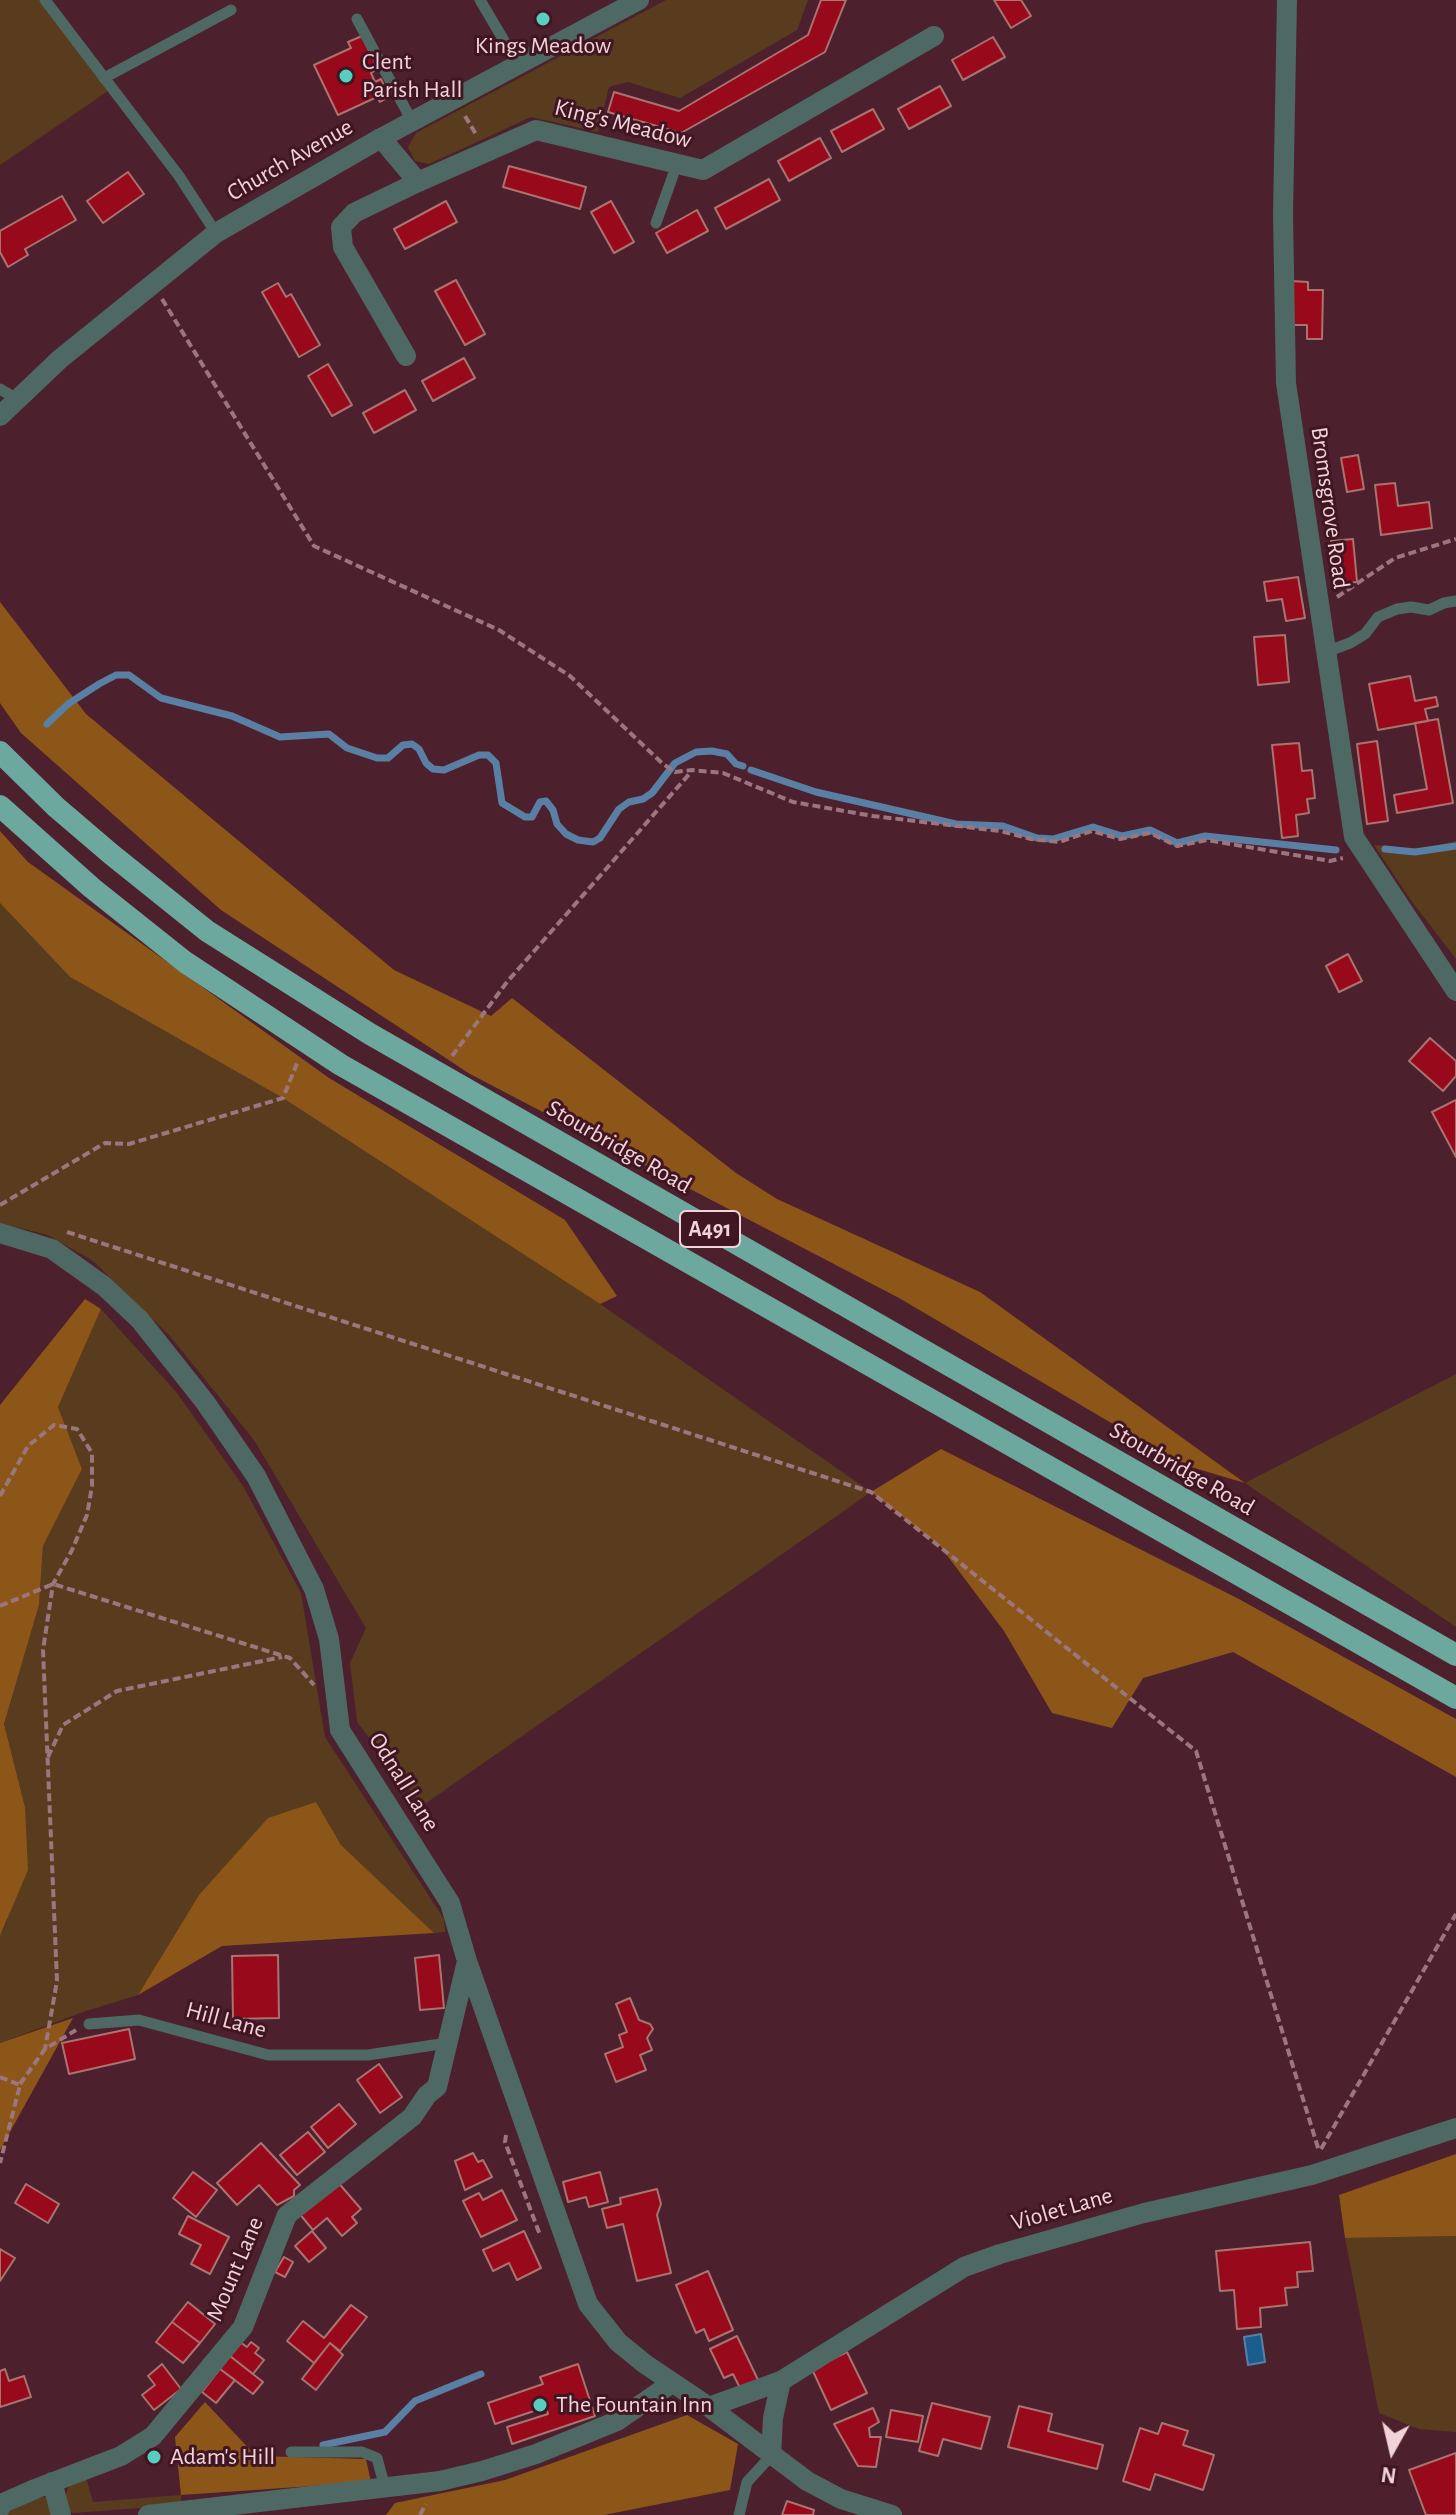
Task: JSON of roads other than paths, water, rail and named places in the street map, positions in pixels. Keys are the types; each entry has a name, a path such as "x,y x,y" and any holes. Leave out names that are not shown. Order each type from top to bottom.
{"highway":[{"name":"Stourbridge Road","path":"0,752 56,807 207,931 370,1034 1456,1655"},
{"name":"A491","path":"0,806 92,888 185,962 341,1065 1456,1698"}],"street":[{"name":"Church Avenue","path":"0,416 9,394 60,359 216,233 381,138 639,0"},
{"name":"Bromsgrove Road","path":"1287,0 1283,214 1286,383 1354,837 1456,991"},
{"name":"King's Meadow","path":"406,356 343,247 341,227 354,213 536,130 703,170 934,36"},
{"path":"381,138 418,182"},
{"name":"Odnall Lane","path":"0,1233 52,1249 104,1286 140,1320 205,1402 256,1476 314,1589 329,1639 340,1730 450,1903 467,1961 588,2304 618,2342 807,2481 841,2499 892,2515"},
{"name":"Mount Lane","path":"0,2508 3,2503 121,2456 153,2436 243,2327 287,2215 412,2117 427,2095 437,2087 467,1961"},
{"name":"Violet Lane","path":"709,2407 781,2381 964,2267 1144,2213 1312,2175 1456,2128"},
{"path":"771,2456 773,2418 781,2381"},
{"path":"148,2515 440,2481 536,2454 617,2421 672,2383"},
{"path":"52,2482 61,2515"}],"lane":[{"path":"45,0 179,176 216,233"},
{"path":"480,0 519,66"},
{"path":"104,78 231,10"},
{"path":"357,19 413,123"},
{"path":"656,223 677,164"},
{"path":"1326,652 1365,634 1378,617 1397,609 1411,607 1429,610 1456,601"},
{"name":"Hill Lane","path":"89,2024 139,2020 268,2055 368,2055 447,2043"},
{"path":"291,2452 362,2452 377,2458 385,2488"},
{"path":"739,2515 747,2482 771,2456"}],"water":[{"path":"1261,2334 1265,2362 1248,2365 1244,2337"}],"waterway":[{"path":"47,724 68,704 99,684 116,675 129,675 161,698 232,716 280,737 329,734 347,748 377,758 388,758 403,745 412,744 433,769 444,770 479,755 488,755 496,763 502,803 525,817 532,817 540,802 546,801 553,810 557,824 566,834 593,842 600,838 619,809 652,793 675,763 696,752 727,754 736,764 743,766"},
{"path":"751,770 816,792 956,824 1003,826 1037,838 1053,839 1093,827 1122,836 1150,830 1177,843 1205,836 1336,850"},
{"path":"1385,849 1415,852 1456,846"},
{"path":"323,2445 385,2432 415,2401 481,2374"}],"place":[{"name":"Kings Meadow","path":"543,19"},
{"name":"Clent Parish Hall","path":"346,76"},
{"name":"The Fountain Inn","path":"540,2405"},
{"name":"Adam's Hill","path":"154,2457"}]}
